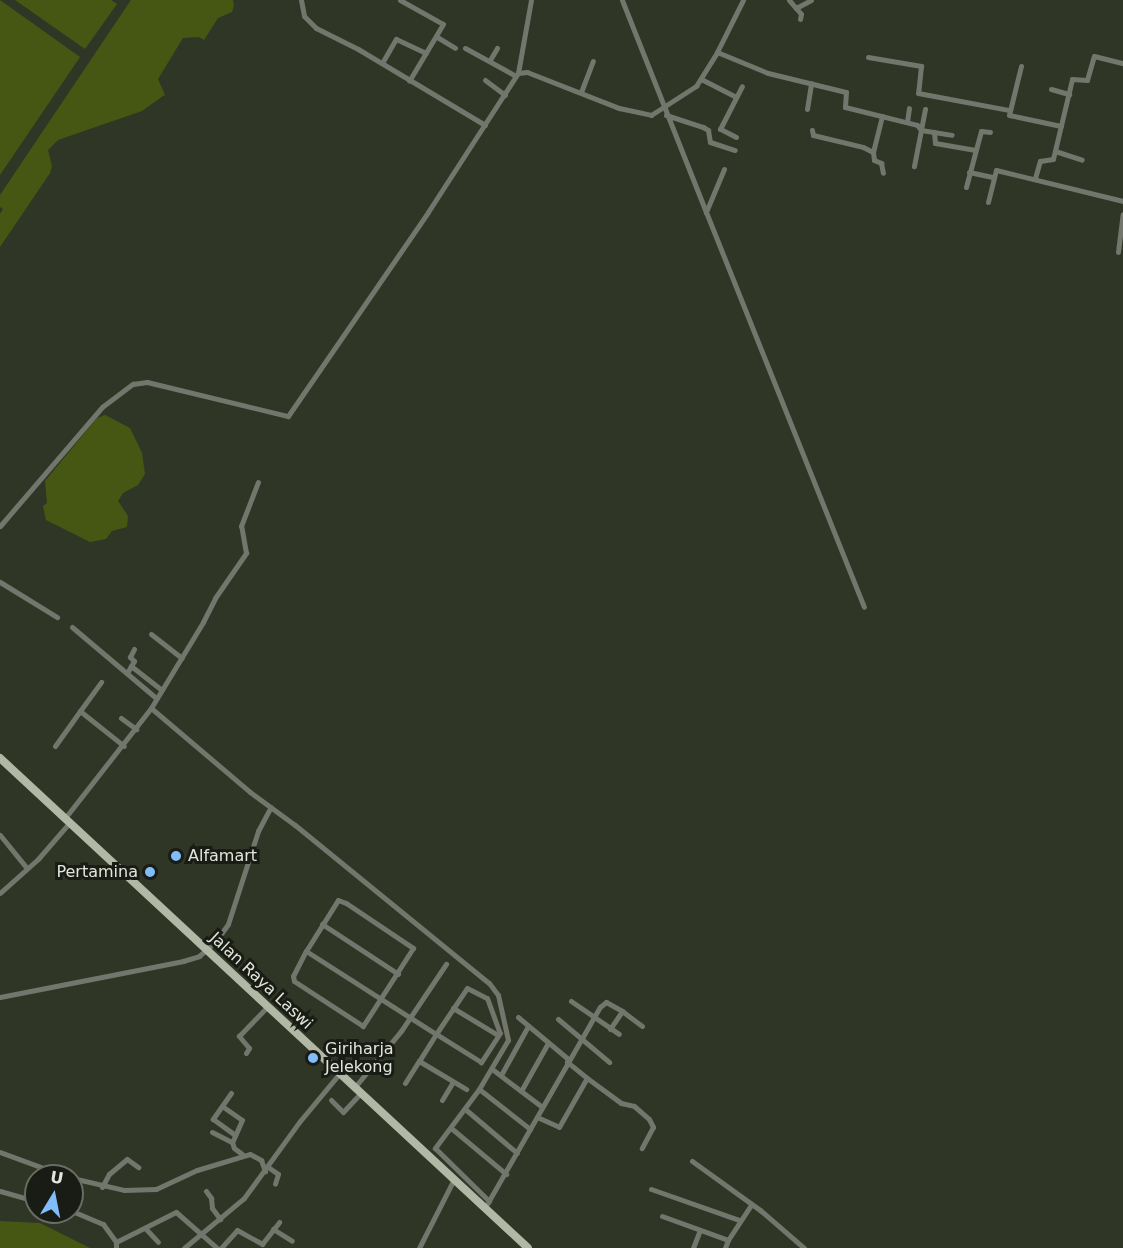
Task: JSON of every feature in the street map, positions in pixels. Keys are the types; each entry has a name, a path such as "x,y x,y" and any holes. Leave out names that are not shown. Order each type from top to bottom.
{"main road":[{"name":"Jalan Raya Laswi","path":"0,758 357,1091 454,1179 480,1197 528,1248"}],"street":[{"path":"301,0 304,16 316,28 382,63 484,125"},
{"path":"0,526 102,407 133,384 147,382 157,384 288,416 517,75 531,0"},
{"path":"622,0 663,108 864,607"},
{"path":"465,48 517,75 527,72 644,116 690,92 701,79 717,52 743,0"},
{"path":"405,1 443,22 437,37 409,81"},
{"path":"791,1 801,14 800,19"},
{"path":"796,8 806,1"},
{"path":"437,37 455,48"},
{"path":"382,63 396,39 426,53"},
{"path":"490,60 497,48"},
{"path":"717,52 758,69 846,92 845,107 917,125 921,130 952,135"},
{"path":"868,57 921,66 918,93 1009,110"},
{"path":"1035,178 1040,161 1052,159 1055,151 1072,79 1088,78 1093,57 1123,63"},
{"path":"581,92 593,61"},
{"path":"1021,66 1009,110 1011,116 1061,126"},
{"path":"701,79 736,97"},
{"path":"485,80 505,95"},
{"path":"807,109 811,83"},
{"path":"736,137 720,129 742,86"},
{"path":"1051,90 1069,94"},
{"path":"907,122 909,108"},
{"path":"914,166 925,109"},
{"path":"666,115 703,127 708,130 710,142 735,150"},
{"path":"882,116 873,152 874,160 881,163 884,173"},
{"path":"812,130 813,135 863,147 873,152"},
{"path":"966,187 981,130 990,132"},
{"path":"934,132 935,143 975,150"},
{"path":"1055,151 1082,160"},
{"path":"706,212 724,169"},
{"path":"988,202 995,171 999,170 1123,201"},
{"path":"969,172 993,177"},
{"path":"1118,252 1123,214"},
{"path":"0,891 27,867 68,820 151,708 215,598 246,553 242,524 258,482"},
{"path":"0,582 57,617"},
{"path":"72,627 156,698"},
{"path":"151,634 182,658"},
{"path":"127,673 134,661 130,656 134,649"},
{"path":"131,666 162,690"},
{"path":"55,746 101,682"},
{"path":"151,708 489,983 501,1003 509,1035 479,1089 451,1128 437,1142 436,1151 480,1197"},
{"path":"80,711 124,746"},
{"path":"121,718 136,729"},
{"path":"0,997 183,962 206,950 228,924 258,831 271,807"},
{"path":"0,835 27,867"},
{"path":"341,900 413,948 366,1024 360,1025 294,981 293,976 306,951 336,903 341,900"},
{"path":"322,924 398,974"},
{"path":"306,951 409,1018 436,1034 481,1062 498,1035 496,1016 487,998 469,987 453,1008 436,1034 419,1060 405,1083"},
{"path":"337,1118 446,964"},
{"path":"571,1001 618,1034"},
{"path":"487,1204 506,1174 567,1060 600,1007 606,1002 642,1026"},
{"path":"246,1053 249,1048 239,1036 267,1007"},
{"path":"453,1008 498,1035"},
{"path":"610,1029 622,1011"},
{"path":"518,1017 587,1078 621,1103 634,1106 649,1119 653,1127 642,1148"},
{"path":"558,1019 609,1062"},
{"path":"501,1075 528,1026"},
{"path":"521,1091 548,1043"},
{"path":"419,1060 466,1089"},
{"path":"492,1069 542,1107"},
{"path":"184,1248 244,1198 300,1121 339,1074"},
{"path":"537,1117 559,1127 587,1078"},
{"path":"442,1100 453,1082"},
{"path":"479,1089 530,1129"},
{"path":"231,1093 213,1119 235,1135"},
{"path":"331,1100 343,1112"},
{"path":"222,1106 242,1120 232,1142"},
{"path":"465,1109 517,1153"},
{"path":"451,1128 506,1174"},
{"path":"212,1132 232,1142 242,1154"},
{"path":"0,1152 32,1164"},
{"path":"84,1182 124,1191 156,1189 197,1170 242,1154 250,1154 261,1160 266,1170 278,1174 275,1184"},
{"path":"102,1187 109,1174 127,1159 138,1167"},
{"path":"692,1161 752,1205 804,1248"},
{"path":"419,1248 454,1179"},
{"path":"651,1189 739,1220"},
{"path":"0,1191 24,1198"},
{"path":"206,1191 212,1198 212,1208 220,1219"},
{"path":"725,1248 739,1220 752,1205"},
{"path":"84,1216 103,1224 116,1245 176,1212 200,1235 219,1248 237,1230 261,1244 279,1222"},
{"path":"662,1216 728,1240"},
{"path":"145,1228 158,1242"},
{"path":"273,1229 292,1240"},
{"path":"693,1248 700,1230"}],"green space":[{"path":"0,0 80,57 0,175"},
{"path":"15,0 111,0 117,4 85,49"},
{"path":"131,0 233,0 234,5 232,12 218,18 204,40 199,37 183,38 158,79 165,95 142,111 58,140 48,150 52,166 50,173 0,247 0,214 3,209 0,207 0,195"},
{"path":"105,415 130,428 142,453 145,474 138,485 123,493 118,501 128,516 127,527 112,531 106,539 90,542 46,520 43,506 47,503 45,481 97,418"},
{"path":"0,1221 42,1224 90,1248 0,1248"}],"place":[{"name":"Alfamart","path":"176,856"},
{"name":"Pertamina","path":"150,872"},
{"name":"Giriharja Jelekong","path":"313,1058"}]}
